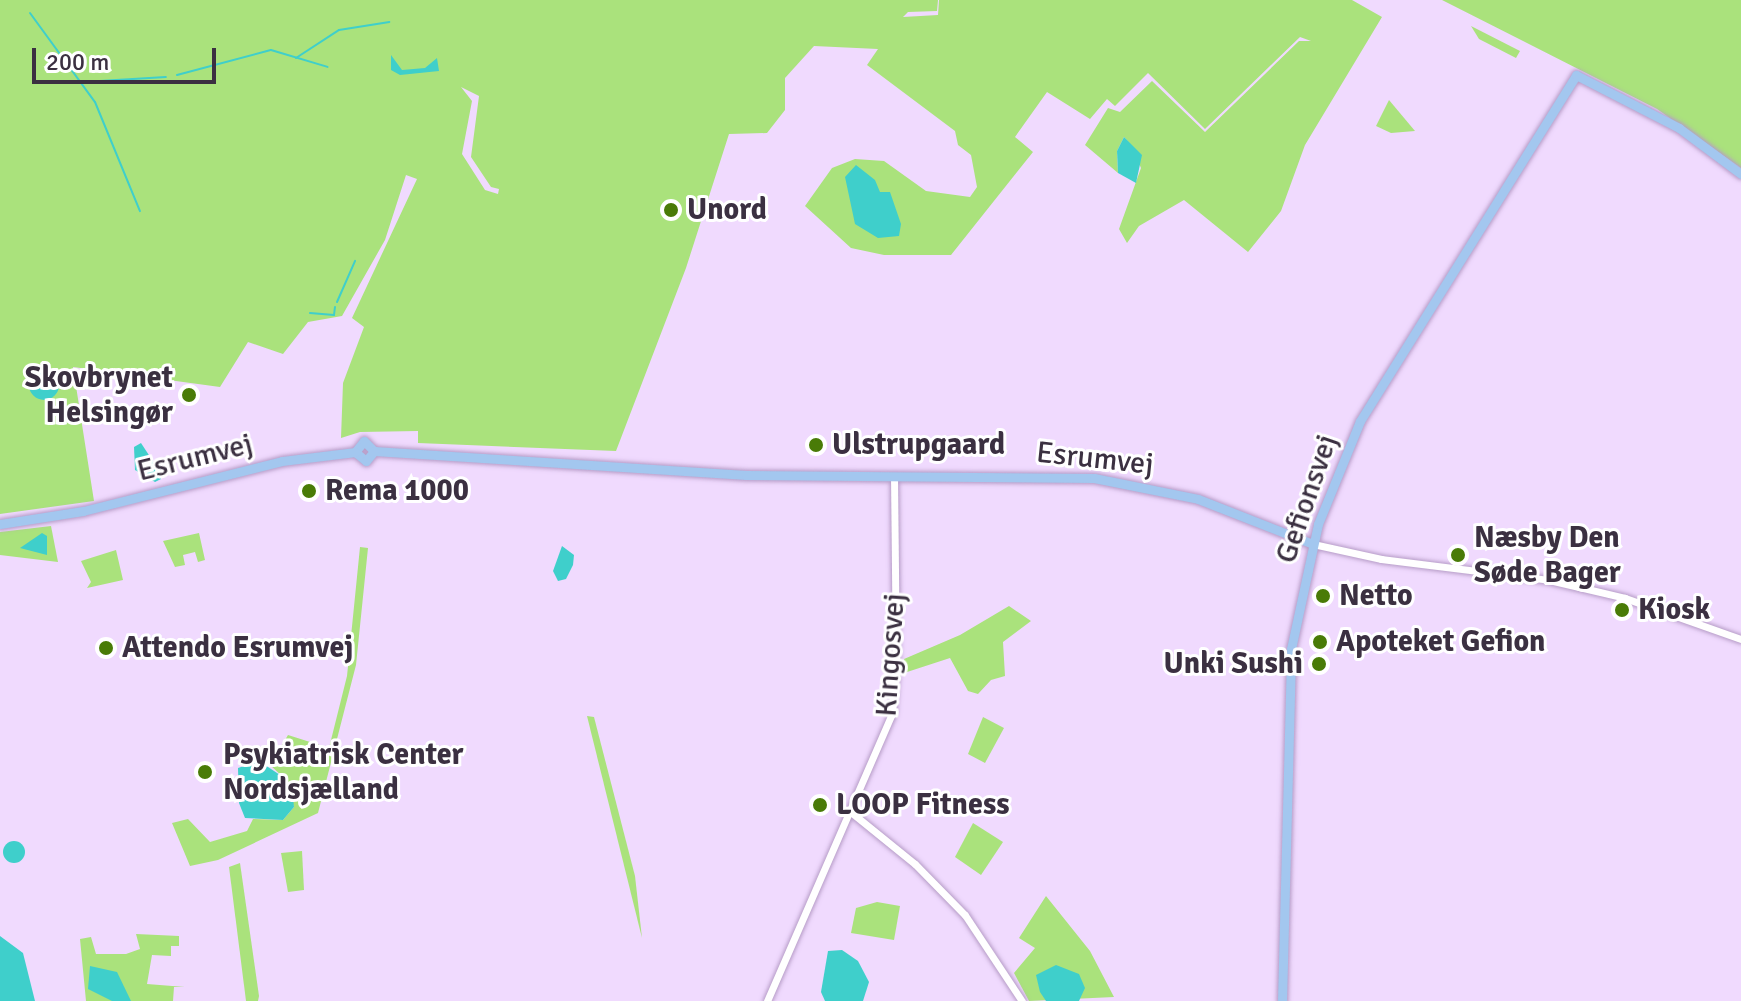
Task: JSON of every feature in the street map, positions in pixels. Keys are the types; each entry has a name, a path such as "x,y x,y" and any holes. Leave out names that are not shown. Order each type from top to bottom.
{"main road":[{"name":"Gefionsvej","path":"1282,1001 1286,687 1296,612 1313,544 1360,421 1576,75 1659,116 1741,174"},
{"name":"Esrumvej","path":"0,522 48,517 282,461 355,452 366,461 374,451 746,475 1114,481 1198,499 1313,544"}],"street":[{"name":"Kingosvej","path":"767,1001 880,749 895,692 894,477"},
{"name":"Esrumvej","path":"1313,544 1381,559 1549,580 1625,598 1741,639"},
{"path":"852,813 915,864 965,915 1022,1001"}],"shaded area":[{"path":"0,0 938,0 937,11 908,12 903,17 938,15 939,0 1352,0 1382,17 1305,145 1281,211 1248,252 1184,200 1139,226 1127,243 1119,229 1141,168 1124,137 1117,151 1118,173 1085,145 1108,108 1120,112 1152,81 1205,132 1299,41 1311,41 1300,37 1205,129 1148,73 1115,106 1107,99 1090,119 1047,92 1015,137 1033,152 951,255 884,255 851,248 805,206 832,168 855,159 884,161 926,191 970,197 977,187 971,155 958,145 955,131 867,65 878,49 814,46 785,78 785,110 767,133 729,134 686,268 616,451 418,443 418,431 360,432 341,438 343,383 364,327 352,318 417,179 406,175 385,240 342,316 308,322 283,354 248,342 220,387 73,367 94,501 0,514","holes":["461,87 479,96 471,157 491,187 499,189 498,194 485,190 462,154 472,101"]},
{"path":"1442,0 1741,0 1741,168 1657,109"},
{"path":"1471,26 1520,51 1516,58 1479,39"},
{"path":"391,55 402,70 425,68 437,58 439,71 400,75 391,70"},
{"path":"1389,100 1415,131 1391,133 1376,126"},
{"path":"1124,137 1142,155 1136,183 1118,173 1117,151"},
{"path":"856,165 875,180 880,192 890,192 901,224 899,236 878,238 855,224 845,177"},
{"path":"44,370 55,374 59,385 55,396 44,400 33,396 29,385 33,374"},
{"path":"141,443 160,472 161,479 155,482 135,470 134,447"},
{"path":"51,526 58,562 0,555 0,532"},
{"path":"42,533 47,536 47,555 20,548"},
{"path":"199,533 205,560 198,562 195,552 183,555 185,565 175,567 163,541"},
{"path":"562,546 574,555 573,565 566,579 558,581 553,571"},
{"path":"360,547 368,548 356,665 318,813 218,860 190,866 172,823 188,819 210,842 247,831 253,819 283,820 294,807 283,777 270,765 288,735 329,748 347,676"},
{"path":"116,550 123,580 87,588 91,582 81,561"},
{"path":"1009,606 1031,621 1003,642 1005,676 991,680 978,694 968,691 950,658 904,673 904,659 960,635"},
{"path":"587,716 594,717 635,876 642,938"},
{"path":"983,717 1004,728 985,763 968,754"},
{"path":"259,761 283,777 293,798 294,807 283,820 245,818 239,803 238,768"},
{"path":"973,823 1003,842 981,875 955,857"},
{"path":"10,841 18,841 25,852 18,863 10,863 3,856 3,848"},
{"path":"302,851 304,890 288,892 281,853"},
{"path":"240,863 258,1001 246,1001 229,867"},
{"path":"1046,896 1090,951 1114,997 1029,1001 1014,973 1035,948 1019,938"},
{"path":"877,902 900,906 894,940 851,933 856,908"},
{"path":"136,934 179,936 179,946 171,946 171,956 152,955 147,984 185,987 174,987 173,1001 86,1001 80,939 91,937 96,954 126,954 140,949"},
{"path":"0,936 23,953 35,1001 0,1001"},
{"path":"842,950 858,961 869,982 863,1001 825,1001 821,992 828,951"},
{"path":"1056,965 1079,974 1085,988 1079,1001 1046,1001 1040,992 1036,975"},
{"path":"90,966 117,972 131,1001 112,1001 88,989"}],"waterway":[{"path":"30,13 95,102 140,211"},
{"path":"296,58 339,30 389,22"},
{"path":"177,75 271,50 328,67"},
{"path":"83,82 166,77"},
{"path":"337,302 355,261"},
{"path":"310,313 334,315 335,307"}],"place":[{"name":"Unord","path":"671,210"},
{"name":"Skovbrynet Helsingør","path":"189,395"},
{"name":"Ulstrupgaard","path":"816,445"},
{"name":"Rema 1000","path":"309,491"},
{"name":"Næsby Den Søde Bager","path":"1458,555"},
{"name":"Netto","path":"1323,596"},
{"name":"Kiosk","path":"1622,610"},
{"name":"Apoteket Gefion","path":"1320,642"},
{"name":"Attendo Esrumvej","path":"106,648"},
{"name":"Unki Sushi","path":"1319,664"},
{"name":"Psykiatrisk Center Nordsjælland","path":"205,772"},
{"name":"LOOP Fitness","path":"820,805"}]}
